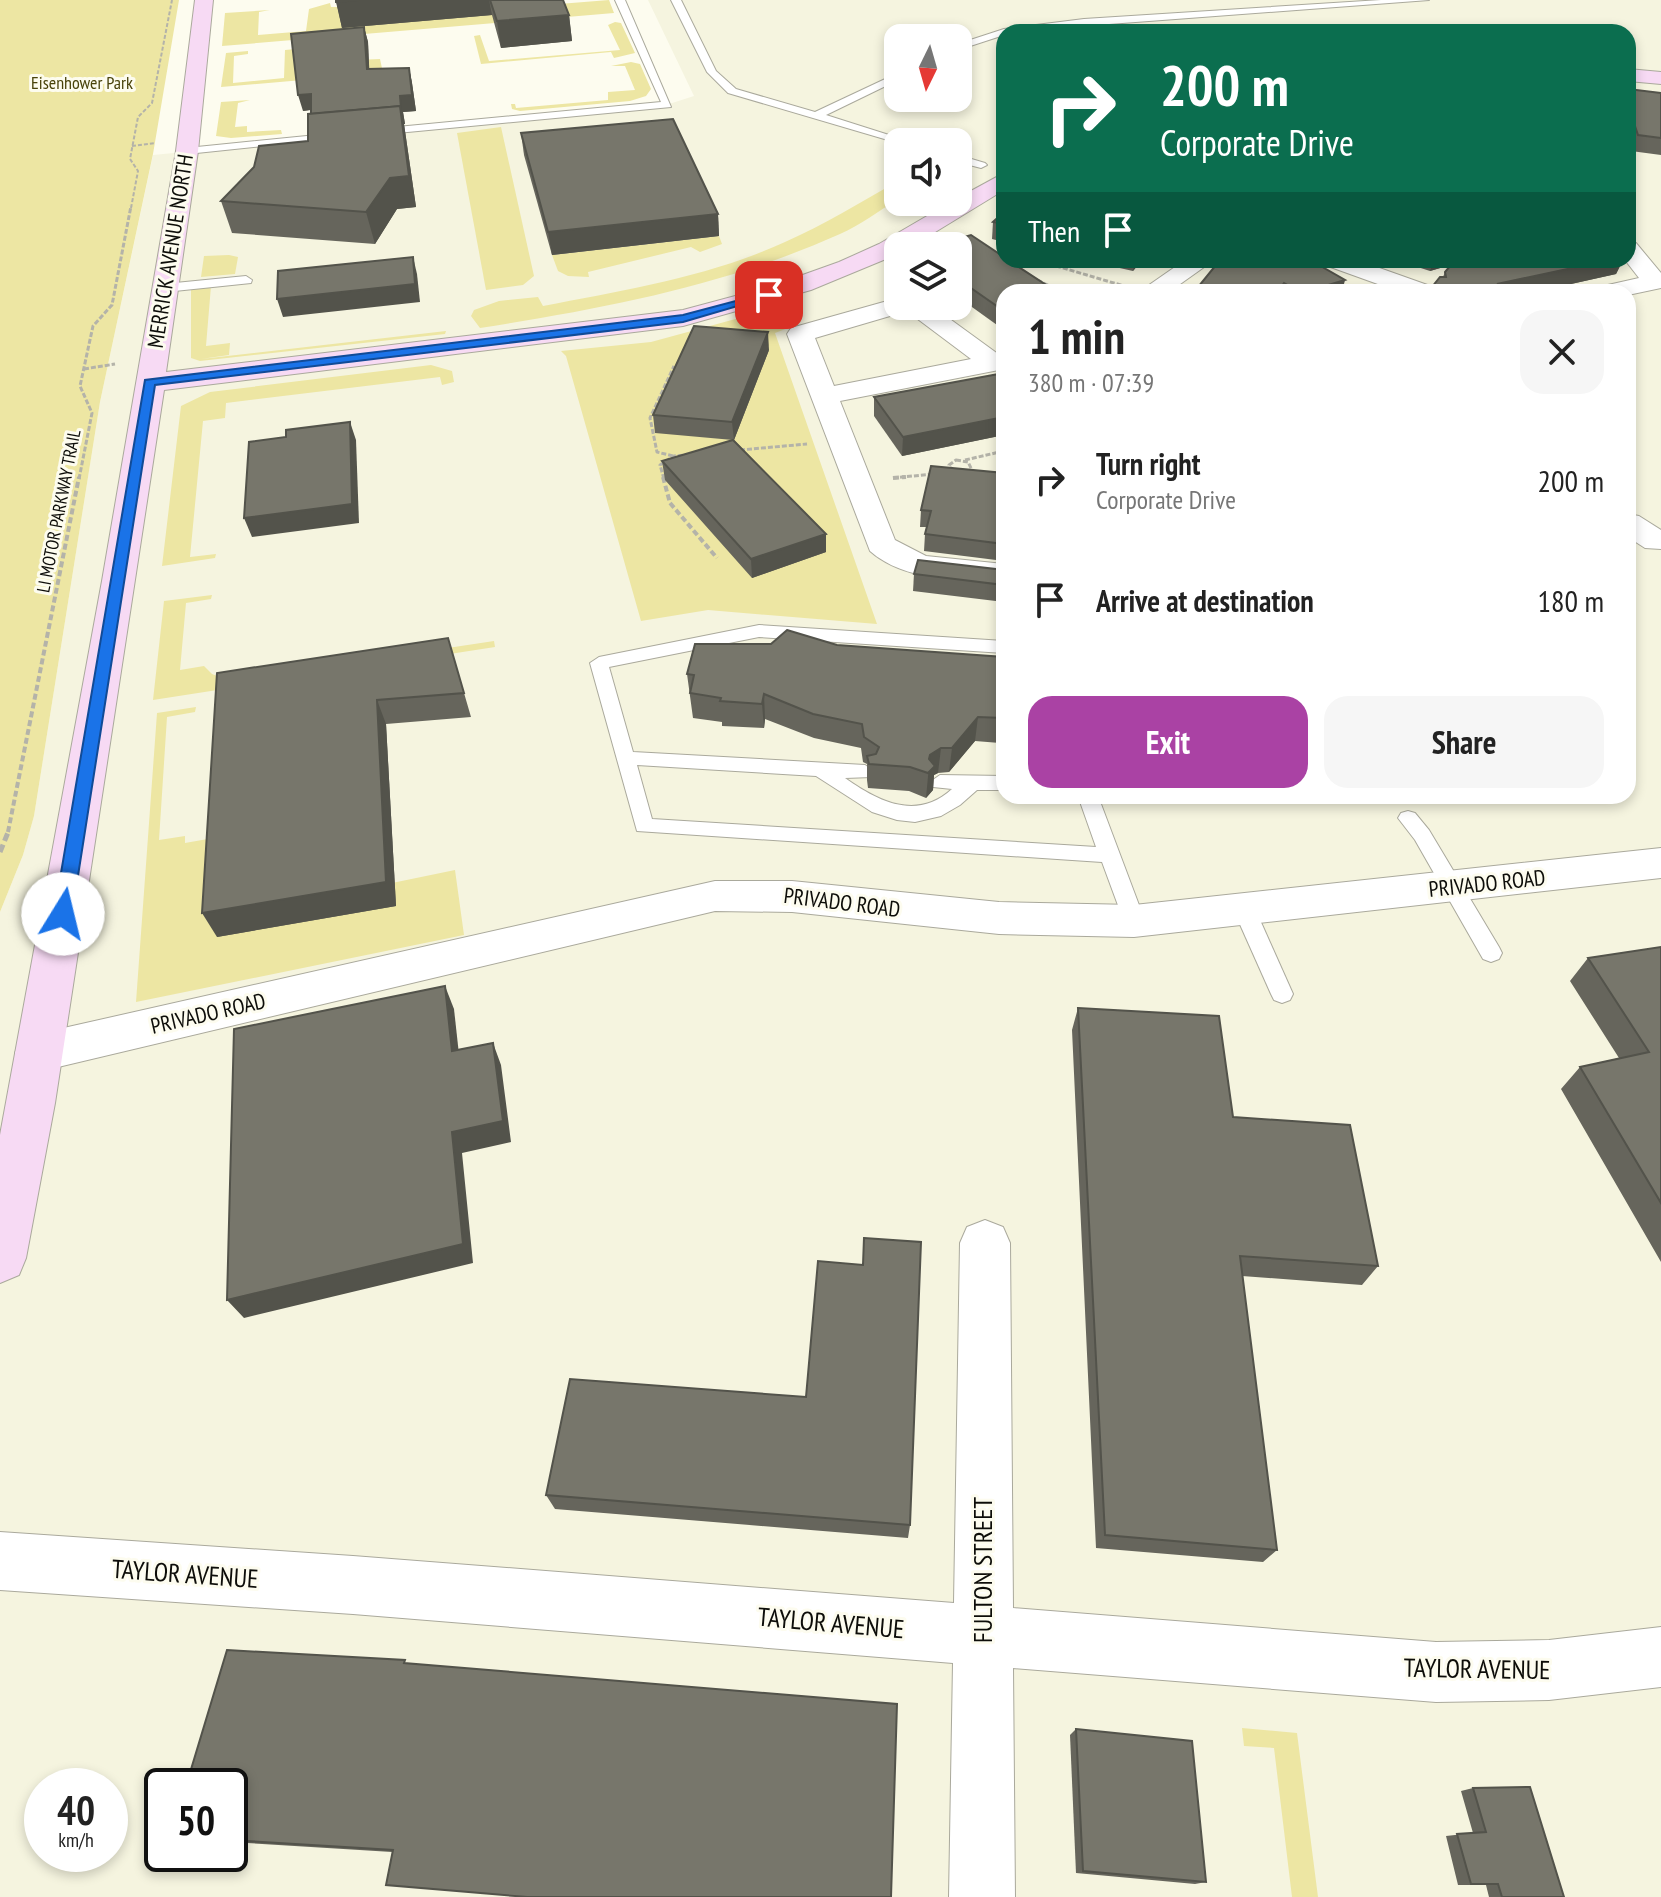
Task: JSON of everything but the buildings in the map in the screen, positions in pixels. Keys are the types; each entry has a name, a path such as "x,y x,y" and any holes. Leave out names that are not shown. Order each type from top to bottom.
{"main road":[{"name":"MERRICK AVENUE NORTH","path":"0,1258 31,1103 119,581 187,151 204,0"},
{"path":"1636,76 1661,78"},
{"path":"1636,88 1661,90"},
{"path":"972,175 996,171"},
{"path":"149,383 683,318 824,277 877,255 996,171"},
{"path":"464,344 697,295 793,265 848,241"}],"street":[{"path":"1636,258 1655,282 1636,286"},
{"path":"1164,284 1190,268"},
{"path":"1356,268 1402,284"},
{"path":"884,310 800,334 886,550 915,563 996,573"},
{"path":"937,320 996,360"},
{"path":"824,396 996,363"},
{"path":"1636,528 1656,541 1636,549"},
{"name":"PRIVADO ROAD","path":"37,1053 715,896 773,894 970,915 1089,922 1134,921 1661,863"},
{"name":"FULTON STREET","path":"982,1897 985,1243"},
{"name":"TAYLOR AVENUE","path":"0,1561 353,1585 1474,1673 1572,1670 1661,1657"}],"lane":[{"path":"366,133 667,105 620,0"},
{"path":"676,0 721,84 732,91 884,135"},
{"path":"1060,24 1169,21 1424,0"},
{"path":"972,42 996,35"},
{"path":"818,115 884,83"},
{"path":"187,151 351,135"},
{"path":"972,163 996,171"},
{"path":"165,288 246,280"},
{"path":"996,646 759,631 599,663 644,826 1109,855"},
{"path":"626,758 865,772"},
{"path":"823,771 871,803 887,811 905,814 941,810 955,802 972,783"},
{"path":"940,782 996,783"},
{"path":"1091,804 1134,921"},
{"path":"905,814 907,842"},
{"path":"1408,818 1454,887 1491,953"},
{"path":"1245,911 1282,994"}],"path":[{"name":"LI MOTOR PARKWAY TRAIL","path":"0,852 11,824 92,413 80,386 93,326 112,305 138,171 130,159 132,146 138,117 152,103 172,0"},
{"path":"132,146 155,143"},
{"path":"1063,268 1118,284"},
{"path":"1034,279 1045,284"},
{"path":"84,369 115,364"},
{"path":"674,366 650,418 657,452 670,503 717,558"},
{"path":"733,451 807,444"},
{"path":"657,452 688,455"},
{"path":"949,469 953,461 996,453"},
{"path":"660,465 674,456"},
{"path":"964,461 972,467 967,473"},
{"path":"893,478 949,469 975,474"}],"shaded area":[{"path":"648,0 1661,0 1661,1897 0,1897 0,912 23,855 34,816 100,402 153,155 666,105 694,96"}],"green space":[{"name":"Eisenhower Park","path":"0,0 179,0 153,154 100,402 34,816 23,855 0,912"},
{"path":"609,0 614,13 222,46 225,13 270,10 259,12 258,35 306,31 309,9 330,3 331,7 559,4"},
{"path":"621,23 635,53 614,58 611,52 481,64 474,36 480,35 489,61 620,50 608,25"},
{"path":"296,49 356,60 380,59 383,73 221,87 226,53 248,51 248,54 234,56 233,83 284,78 285,50"},
{"path":"631,62 640,64 651,89 646,96 630,101 520,111 512,109 511,104 515,104 516,108 608,100 608,92 635,90 625,66 611,66"},
{"path":"250,100 238,103 235,127 247,126 247,132 281,130 282,134 231,138 216,136 221,102"},
{"path":"501,127 534,276 523,285 486,290 457,133"},
{"path":"884,189 884,208 862,222 840,234 752,268 663,293 527,320 480,328 471,316 474,310 499,301 538,297 543,306 636,288 727,265 800,235"},
{"path":"719,236 722,244 700,252 691,247 588,272 589,277 568,276 558,271 552,255"},
{"path":"204,256 238,257 235,274 201,277"},
{"path":"211,286 206,346 230,343 229,355 201,359 446,331 445,334 200,361 191,358 191,288"},
{"path":"765,311 788,328 775,333 877,624 708,610 641,621 566,356 561,351 651,342"},
{"path":"431,365 452,371 454,382 442,385 440,377 226,403 225,418 203,421 190,557 216,554 215,558 162,566 181,406 210,392"},
{"path":"212,595 211,599 186,603 180,670 204,666 212,674 230,681 494,641 495,647 153,700 164,601"},
{"path":"196,707 195,712 167,717 159,840 185,836 185,843 219,837 392,883 455,870 464,935 136,1002 157,713"},
{"path":"1242,1728 1297,1733 1318,1897 1292,1897 1274,1748 1244,1746"}],"route":[{"path":"63,914 149,383 683,318 769,295"}]}
